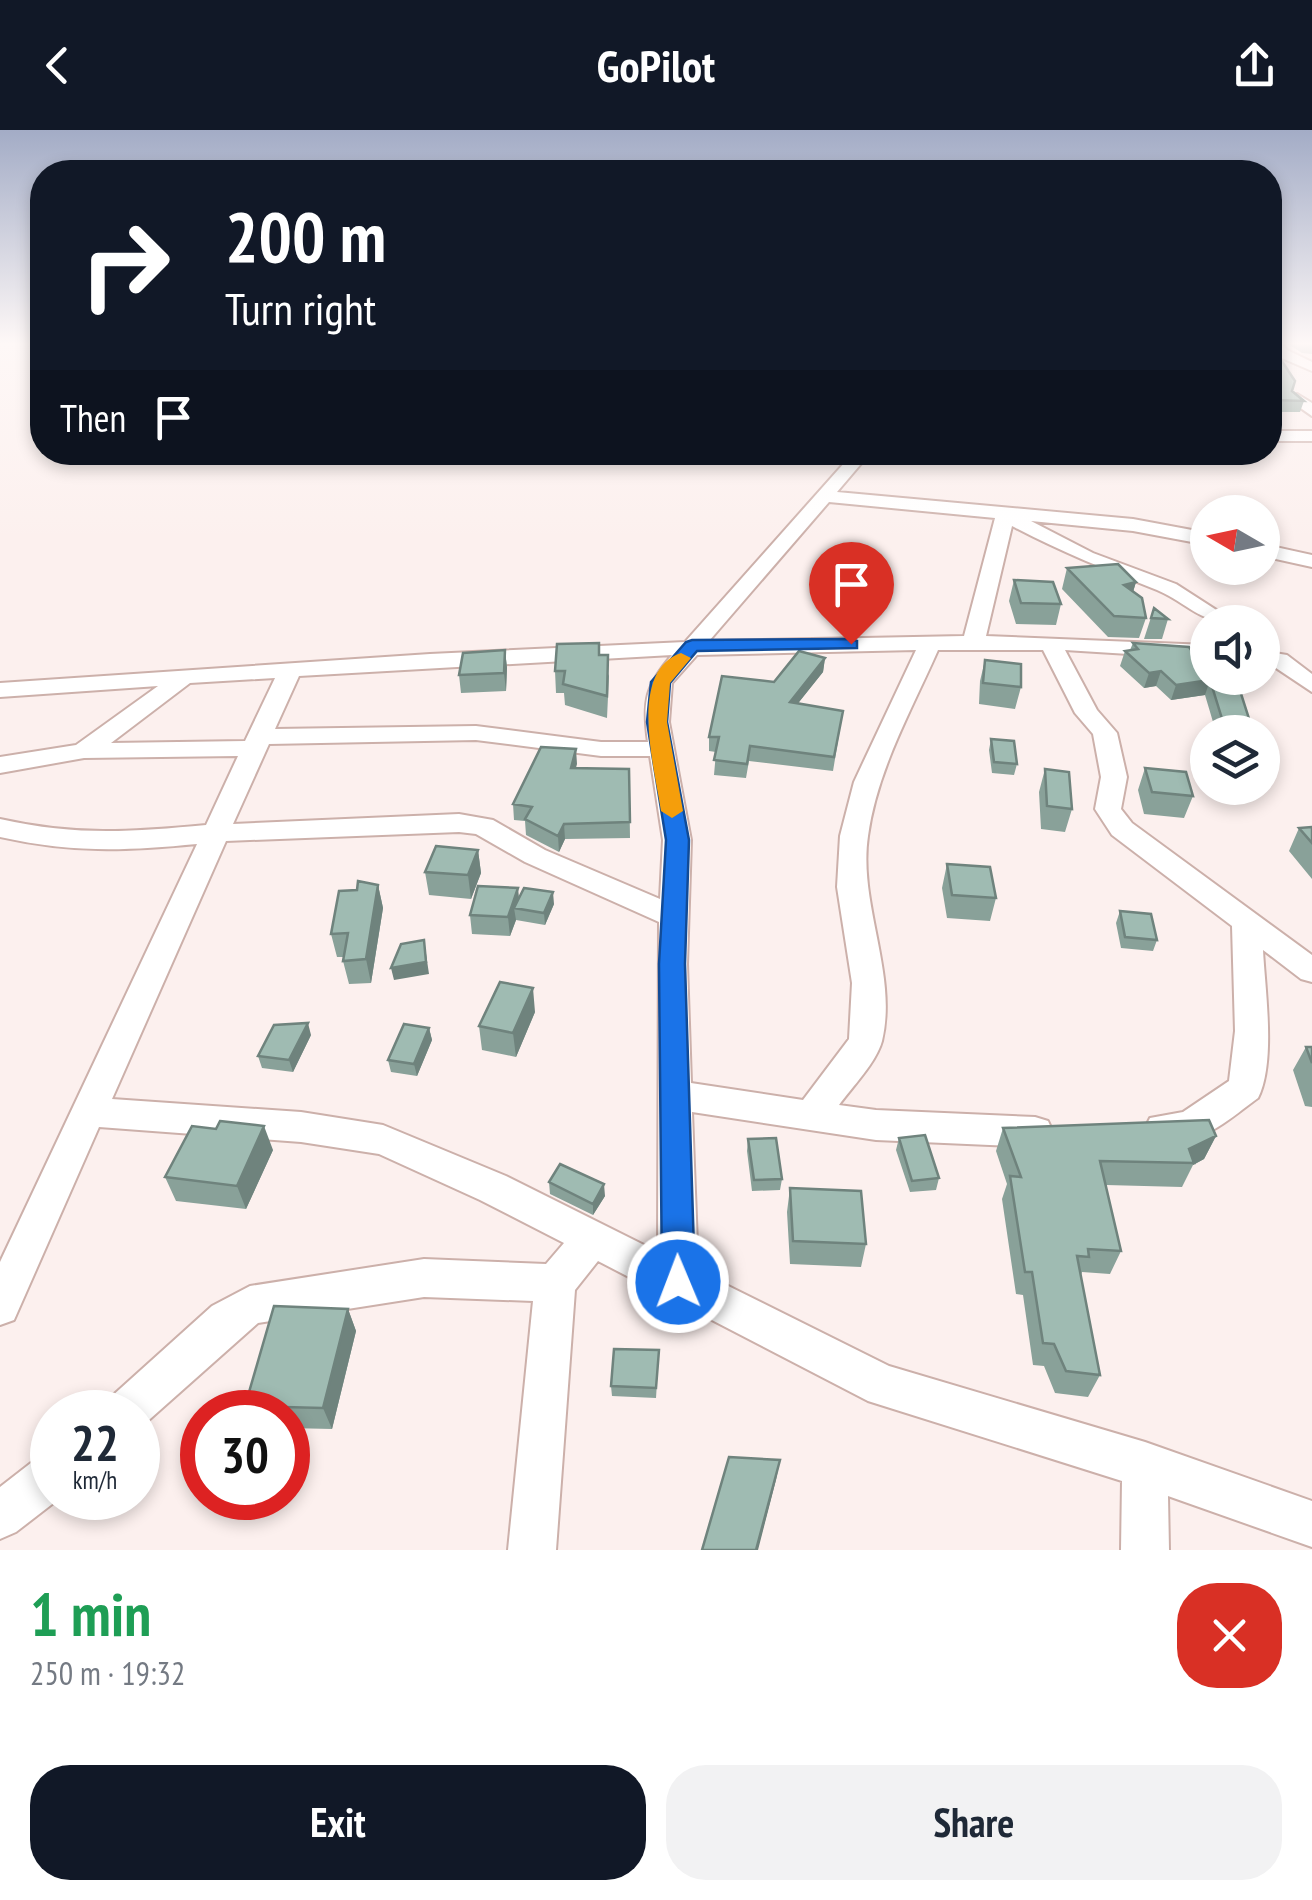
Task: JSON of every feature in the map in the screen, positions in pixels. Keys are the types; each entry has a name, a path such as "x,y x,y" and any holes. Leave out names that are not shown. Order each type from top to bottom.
{"street":[{"path":"1282,436 1312,436"},
{"path":"678,1282 674,917 678,840 657,722 661,682 851,465"},
{"path":"824,496 1133,525 1190,536"},
{"path":"1005,515 1086,556 1169,588 1198,605"},
{"path":"973,644 1005,515"},
{"path":"1280,554 1312,560"},
{"path":"812,1116 866,1042 868,983 852,888 854,836 867,782 930,644"},
{"path":"1050,644 1088,714 1106,732 1114,777 1108,809 1115,819 1146,850 1312,971"},
{"path":"0,690 692,646 1050,644 1190,650"},
{"path":"1280,664 1312,685"},
{"path":"0,1306 290,670"},
{"path":"84,751 183,677"},
{"path":"0,764 84,751 476,732 601,749 662,750"},
{"path":"0,828 44,838 110,843 216,833 459,823 482,826 535,856 674,917"},
{"path":"1134,1128 1190,1127 1246,1088 1251,1031 1246,925"},
{"path":"674,1095 876,1125 1003,1133 1078,1130"},
{"path":"88,1112 301,1127 383,1140 493,1188 883,1386 1146,1465 1312,1524"},
{"path":"532,1550 555,1282 593,1238"},
{"path":"150,1390 226,1320 250,1305 424,1278 555,1282"},
{"path":"1145,1550 1146,1465"},
{"path":"0,1516 30,1492"}],"building":[{"path":"1118,564 1136,582 1124,585 1142,598 1146,618 1114,616 1067,568"},
{"path":"1014,580 1053,582 1061,604 1021,603"},
{"path":"1154,608 1168,619 1151,618"},
{"path":"599,643 599,655 608,655 607,696 563,684 565,671 555,671 557,644"},
{"path":"1133,643 1189,647 1190,683 1176,685 1161,671 1149,673 1125,651 1138,649"},
{"path":"505,650 504,673 459,675 463,653"},
{"path":"799,651 825,658 790,702 843,711 834,757 750,746 747,764 714,760 719,737 709,737 722,676 774,682"},
{"path":"985,660 1021,664 1021,687 983,683"},
{"path":"1215,695 1241,695 1248,715 1221,715"},
{"path":"991,739 1014,741 1017,764 994,762"},
{"path":"541,747 576,749 571,768 629,769 630,822 564,824 558,836 525,819 532,807 513,804"},
{"path":"1145,768 1186,772 1190,796 1152,792"},
{"path":"1045,769 1069,772 1072,809 1047,806"},
{"path":"1312,827 1312,843 1299,828"},
{"path":"436,846 478,850 468,875 425,872"},
{"path":"947,864 990,867 996,898 952,895"},
{"path":"358,881 378,885 366,959 343,961 348,933 331,934 339,891 357,890"},
{"path":"478,886 518,888 508,917 470,915"},
{"path":"524,888 553,892 544,913 514,908"},
{"path":"1120,911 1151,914 1157,940 1125,937"},
{"path":"424,940 426,962 391,968 401,944"},
{"path":"500,982 533,988 513,1033 479,1026"},
{"path":"308,1023 289,1060 258,1056 274,1025"},
{"path":"404,1024 429,1028 414,1064 388,1060"},
{"path":"1209,1120 1216,1136 1189,1149 1194,1163 1100,1161 1121,1251 1088,1249 1089,1257 1077,1256 1100,1375 1066,1371 1054,1344 1043,1343 1032,1272 1025,1272 1010,1176 1021,1177 1003,1128"},
{"path":"220,1121 264,1126 237,1186 165,1177 192,1126 216,1129"},
{"path":"925,1135 939,1178 912,1181 899,1138"},
{"path":"776,1138 782,1179 754,1180 748,1139"},
{"path":"560,1164 604,1184 593,1204 549,1182"},
{"path":"790,1188 861,1191 866,1244 793,1241"},
{"path":"274,1306 348,1309 323,1408 310,1408 310,1390 250,1390"},
{"path":"614,1349 659,1350 656,1388 611,1386"},
{"path":"729,1457 780,1460 756,1550 702,1550"}],"slow traffic":[{"path":"672,811 657,722 661,682 681,658"}],"route":[{"path":"678,1282 672,964 678,840 657,722 661,682 692,646 851,644"}]}
